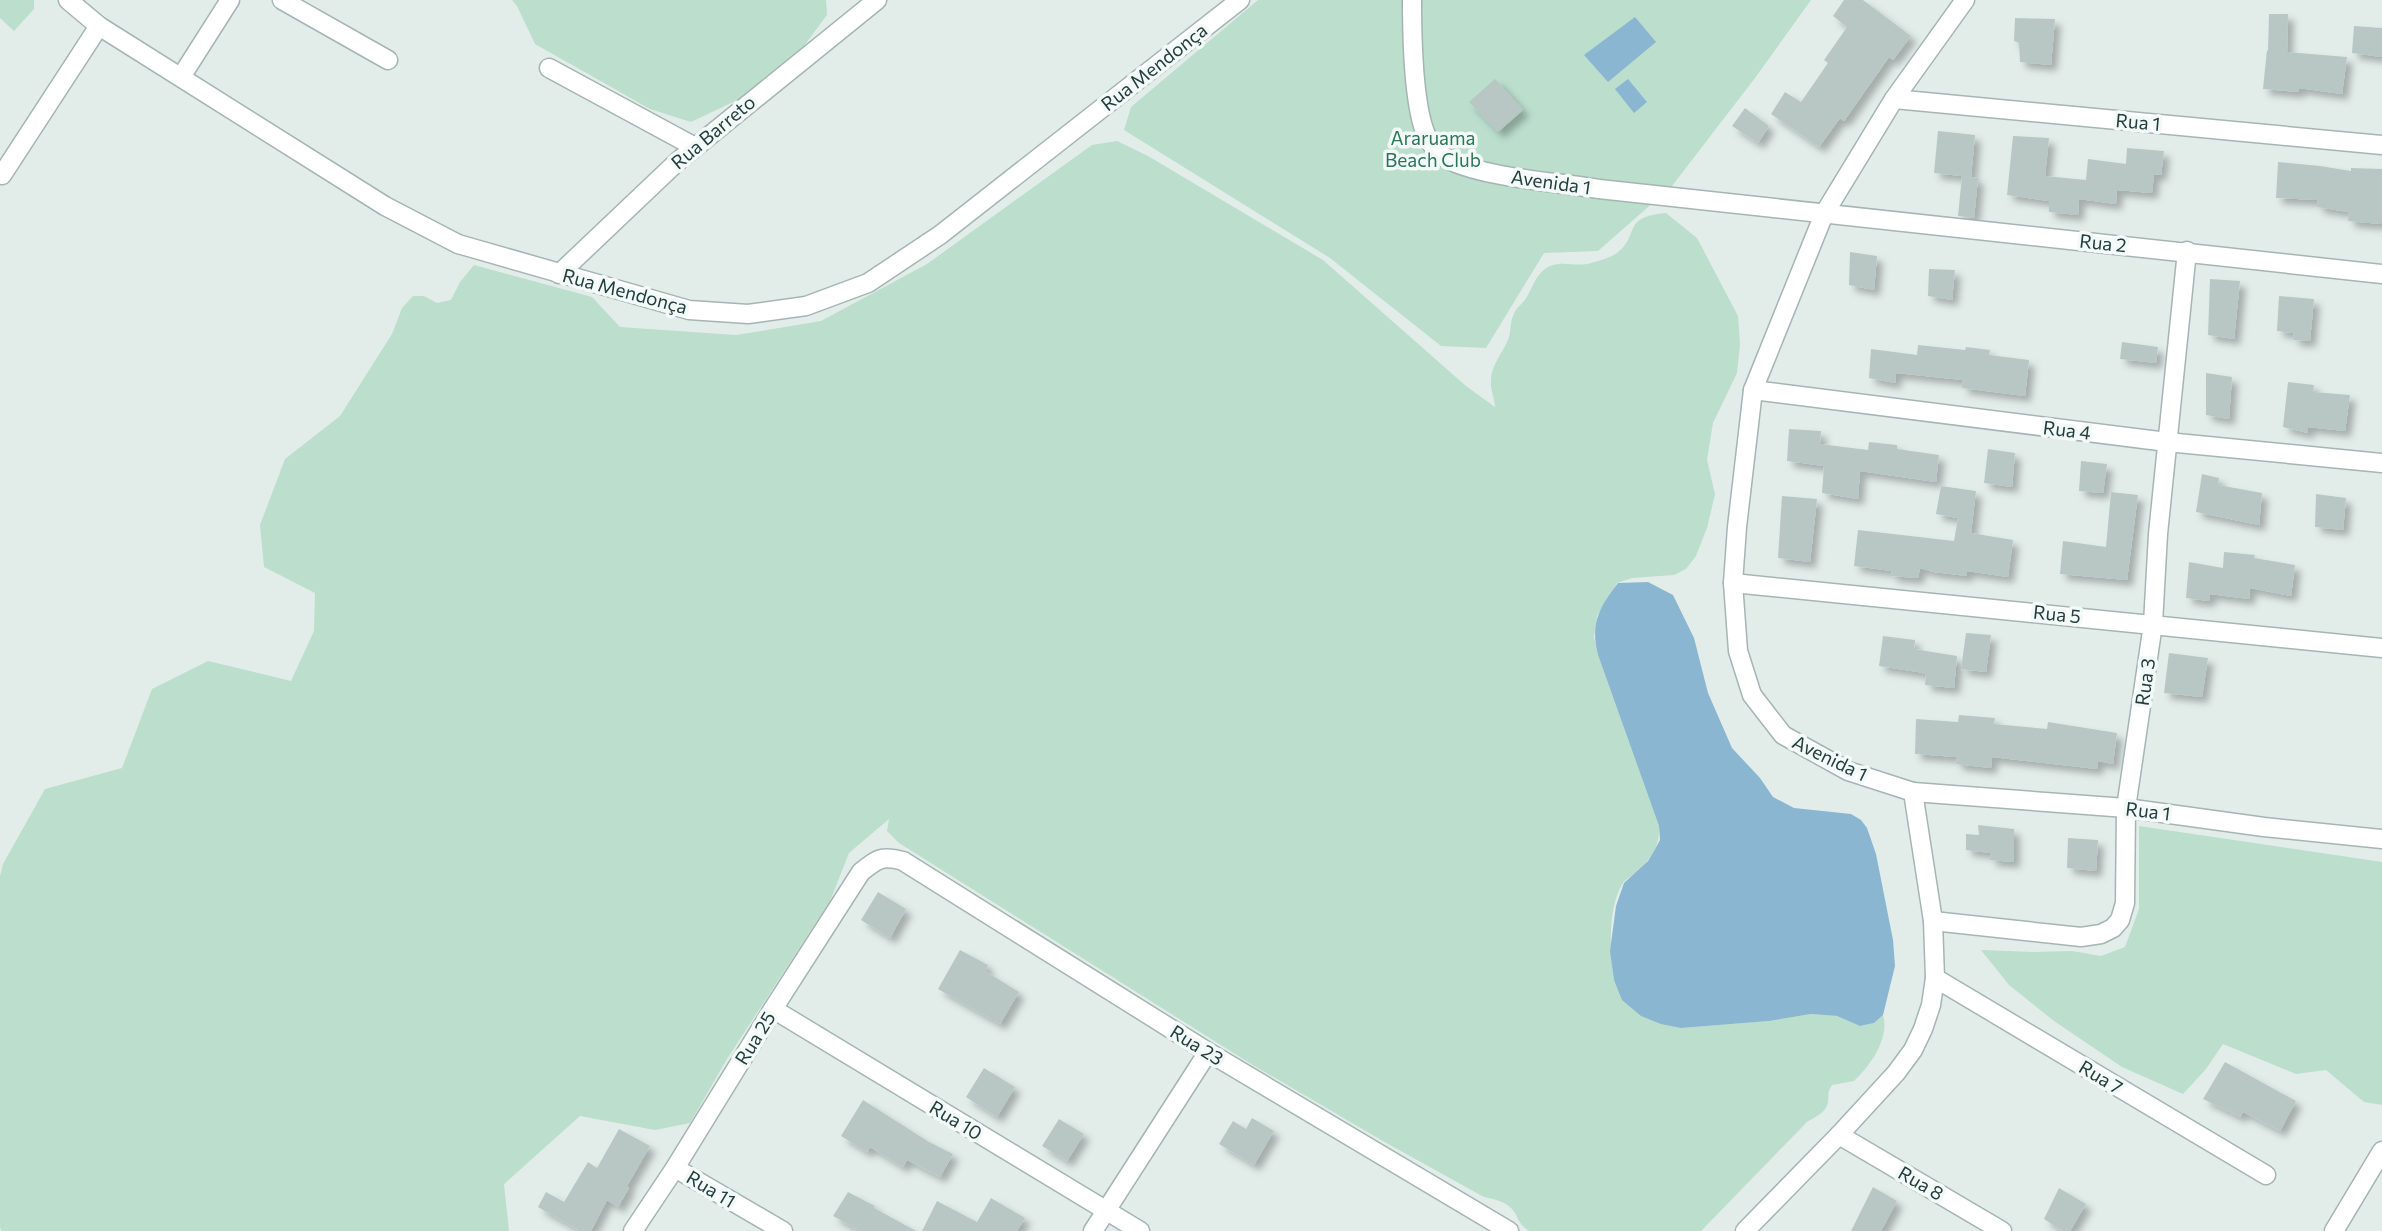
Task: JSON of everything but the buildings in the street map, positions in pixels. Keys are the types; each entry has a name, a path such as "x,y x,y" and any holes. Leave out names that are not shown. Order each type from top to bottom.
{"street":[{"name":"Rua Mendonça","path":"68,0 99,26 385,206 458,244 689,310 748,314 806,306 868,283 940,234 1240,0"},
{"path":"181,77 230,0"},
{"path":"282,0 388,60"},
{"name":"Rua Barreto","path":"559,274 695,146 877,0"},
{"name":"Avenida 1","path":"1412,0 1412,44 1420,111 1428,139 1448,160 1502,174 1599,189 1824,214"},
{"name":"Avenida 1","path":"1913,792 1848,771 1783,735 1752,695 1738,652 1733,583 1753,390 1824,214 1894,99 1965,0"},
{"path":"1,176 99,26"},
{"path":"549,68 695,146"},
{"name":"Rua 1","path":"1894,99 2382,145"},
{"name":"Rua 2","path":"1824,214 2382,274"},
{"name":"Rua 3","path":"1933,921 2081,937 2101,934 2113,928 2120,920 2125,903 2126,808 2153,624 2158,534 2187,251"},
{"name":"Rua 4","path":"1753,390 2167,442 2382,463"},
{"name":"Rua 5","path":"1733,583 2382,648"},
{"path":"1745,1231 1896,1073 1913,1050 1931,1005 1935,978 1933,921 1913,792"},
{"name":"Rua 1","path":"1913,792 2126,808 2264,827 2382,839"},
{"name":"Rua 25","path":"633,1231 676,1168 861,872 887,856"},
{"name":"Rua 23","path":"887,856 903,861 1208,1052 1509,1231"},
{"name":"Rua 7","path":"1935,978 2266,1175"},
{"name":"Rua 10","path":"773,1009 1140,1231"},
{"path":"1093,1231 1208,1052"},
{"name":"Rua 8","path":"1839,1135 2002,1231"},
{"path":"2334,1231 2382,1151"},
{"name":"Rua 11","path":"676,1168 783,1231"}],"green space":[{"path":"0,0 34,0 34,9 14,31 0,18"},
{"path":"512,0 826,0 827,15 798,54 750,94 691,122 650,109 535,44"},
{"name":"Araruama Beach Club","path":"1258,0 1811,0 1672,186 1598,251 1544,253 1486,348 1441,346 1330,258 1124,130 1131,107"},
{"path":"1117,141 1148,156 1323,260 1466,386 1495,407 1491,384 1493,369 1509,337 1514,313 1542,272 1550,266 1587,264 1614,255 1624,246 1637,223 1652,215 1666,213 1697,238 1738,316 1740,344 1737,373 1713,423 1707,460 1715,494 1707,528 1696,556 1686,569 1674,575 1632,578 1617,583 1597,616 1594,637 1659,826 1654,852 1623,883 1614,905 1611,957 1614,980 1681,1028 1769,1021 1811,1014 1837,1016 1860,1026 1874,1023 1883,1015 1884,1024 1884,1033 1877,1051 1860,1075 1854,1081 1832,1085 1827,1106 1823,1111 1807,1122 1701,1231 1529,1231 1505,1204 1484,1197 1251,1064 899,843 887,831 889,819 849,853 830,901 727,1059 690,1123 655,1130 580,1116 504,1184 509,1231 2,1231 0,876 3,864 45,789 122,768 152,689 208,661 291,681 314,631 315,593 264,567 260,525 285,459 340,416 392,334 402,308 413,296 424,296 437,303 451,300 460,282 474,265 592,297 620,327 736,335 821,321 927,264 1092,145"},
{"path":"2139,826 2382,862 2382,1105 2364,1102 2326,1070 2296,1074 2223,1044 2206,1069 2183,1094 2122,1067 2054,1021 2009,985 1981,950 2072,951 2101,956 2125,947 2139,909"}],"water":[{"path":"1635,17 1656,42 1608,82 1584,55"},
{"path":"1628,79 1647,102 1634,113 1615,89"},
{"path":"1648,582 1673,595 1694,638 1708,693 1732,748 1760,778 1773,797 1794,808 1851,814 1867,828 1876,854 1893,940 1895,966 1883,1015 1874,1023 1860,1026 1837,1016 1811,1014 1769,1021 1681,1028 1641,1016 1622,1000 1614,980 1610,951 1616,906 1624,883 1648,861 1660,840 1659,826 1598,655 1595,634 1601,608 1618,583"}]}
